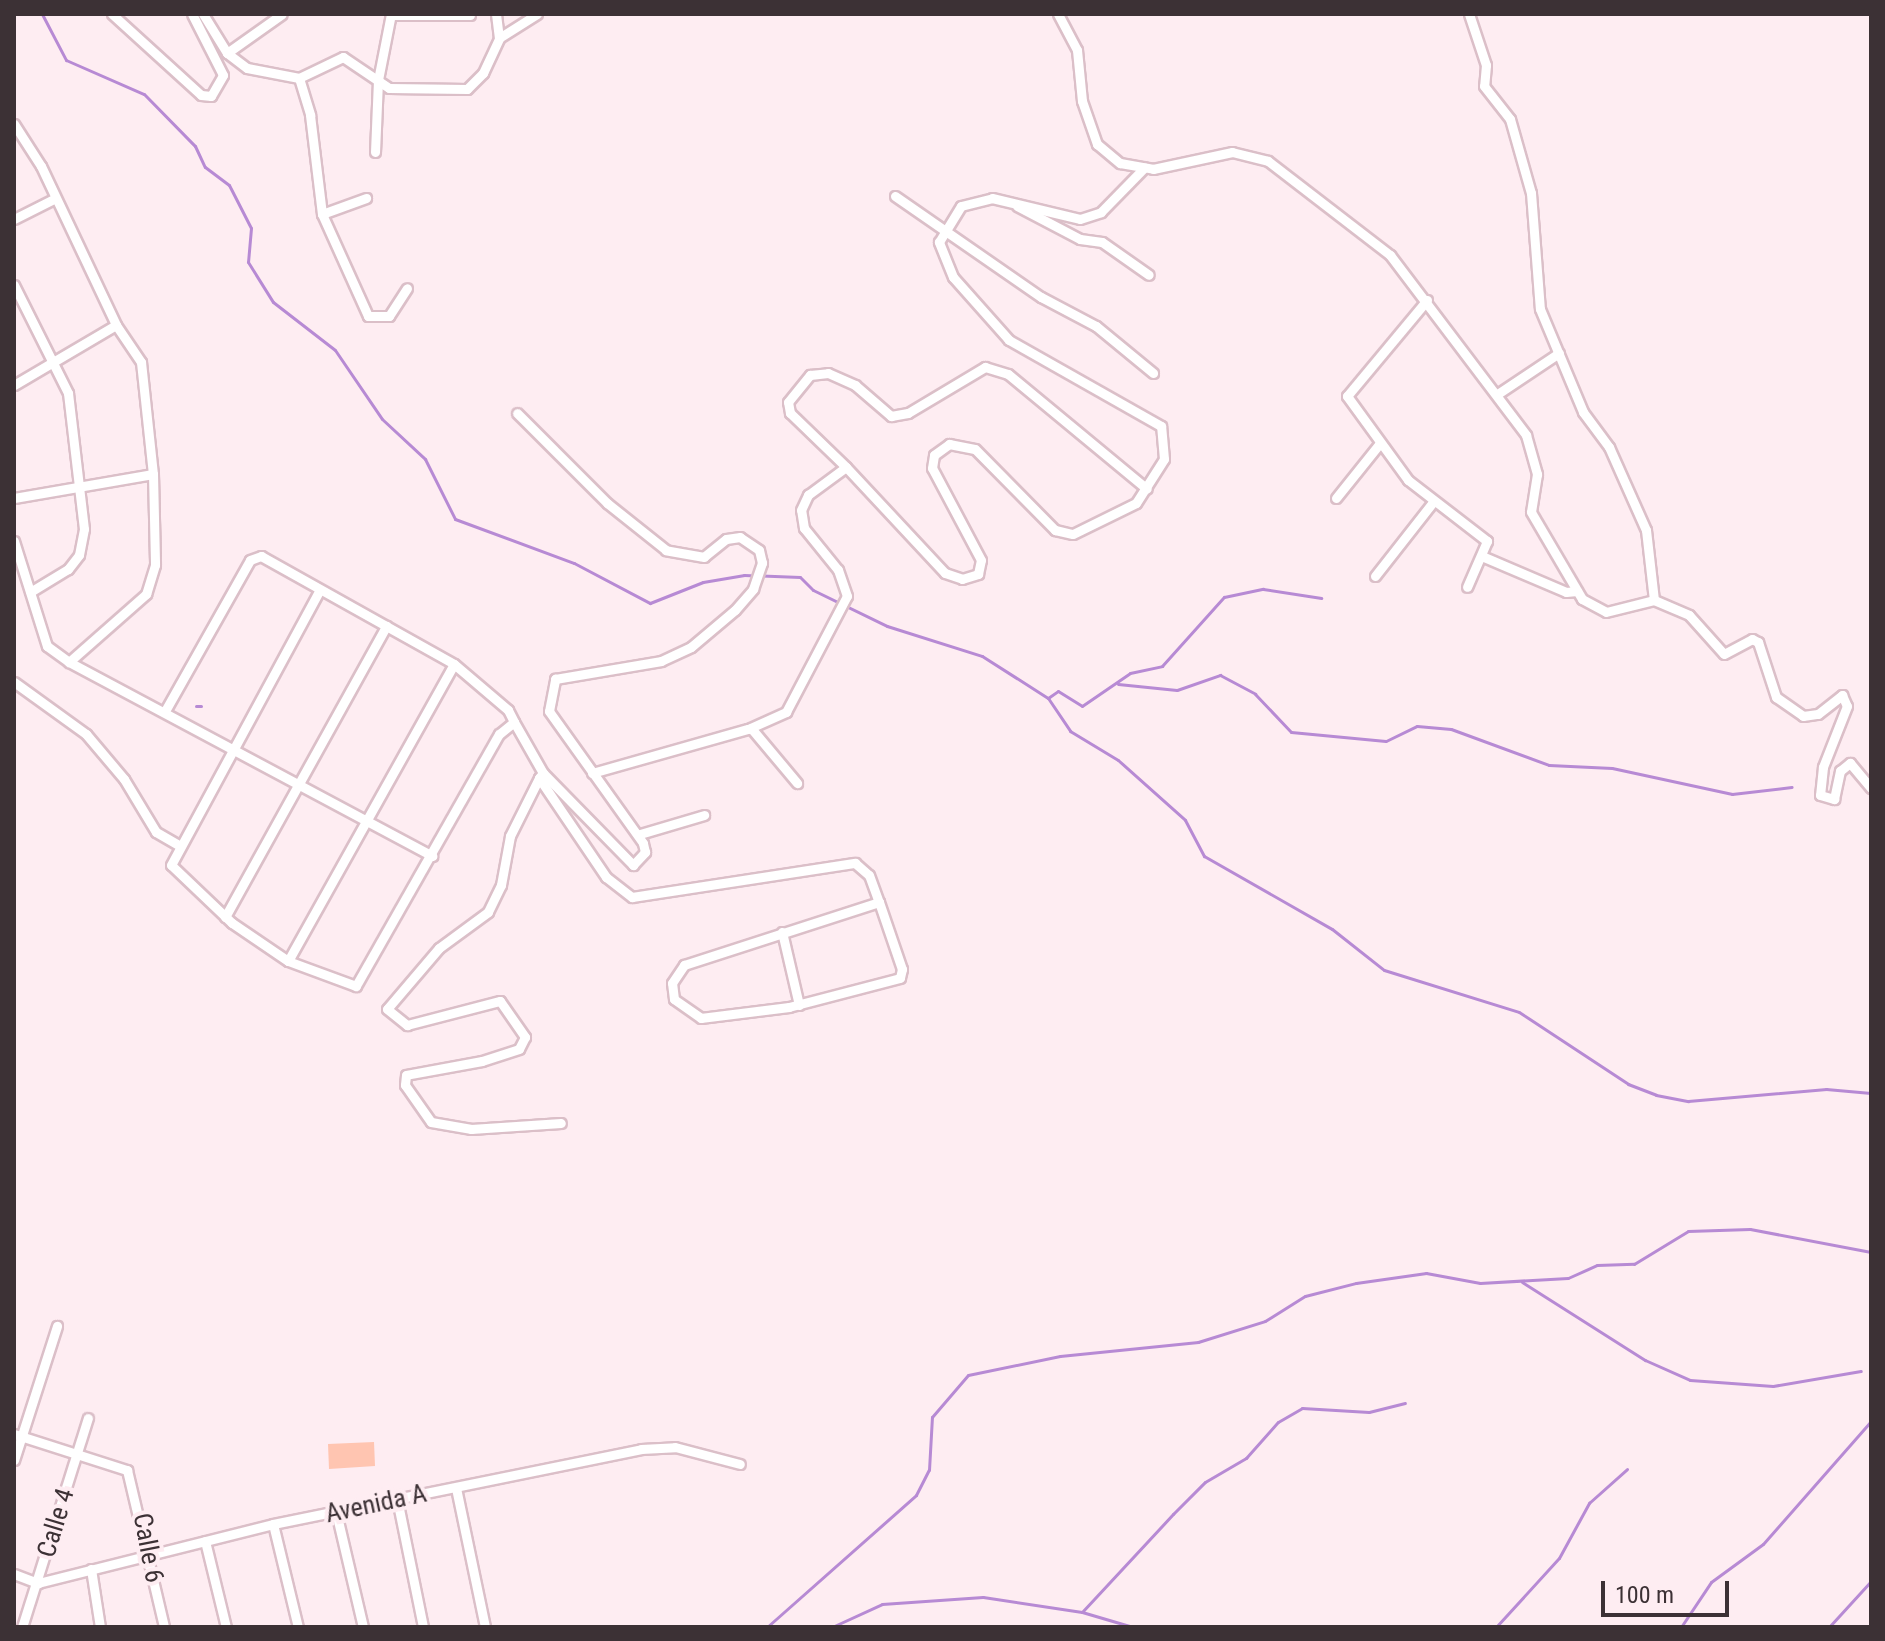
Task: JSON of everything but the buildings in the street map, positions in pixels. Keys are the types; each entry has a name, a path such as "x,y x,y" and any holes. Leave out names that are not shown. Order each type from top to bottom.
{"street":[{"path":"112,14 201,95 211,96 223,75 192,14"},
{"path":"204,14 227,53 259,73 299,78 343,57 389,88 467,89 483,73 499,38 496,14"},
{"path":"227,53 282,14"},
{"path":"375,152 378,80 391,14 470,15"},
{"path":"499,38 537,14"},
{"path":"1058,14 1077,50 1082,101 1097,144 1120,163 1144,168 1232,152 1268,161 1390,255 1499,393 1534,457 1531,512 1577,591 1606,612 1654,600 1689,615 1724,654 1758,642 1776,697 1803,716 1818,714 1842,695 1847,706 1823,767 1820,795 1834,799 1840,771 1850,763 1871,788"},
{"path":"1469,14 1486,65 1484,86 1510,119 1531,193 1540,309 1646,530 1654,600"},
{"path":"299,78 308,102 322,214 368,316 389,316 407,288"},
{"path":"14,124 116,325 141,362 153,474 155,565 146,594 69,662"},
{"path":"1144,168 1108,207 1080,219 1004,198 961,206 939,242 953,277 1009,340 1161,426 1164,459 1147,489 1110,518 1064,533 1042,519 975,449 949,444 934,455 932,468 981,560 978,574 962,579 945,573 846,467 790,413 788,402 810,375 828,373 855,385 891,416 908,413 985,367 1008,374 1147,489"},
{"path":"895,196 1041,297 1096,326 1153,373"},
{"path":"322,214 366,198"},
{"path":"1004,198 1065,233 1102,242 1149,275"},
{"path":"14,219 54,199"},
{"path":"14,285 68,393 79,487 79,555 30,592"},
{"path":"1427,300 1349,391 1350,404 1433,502 1482,535 1484,557 1467,587"},
{"path":"14,385 116,325"},
{"path":"1499,393 1559,353"},
{"path":"517,413 607,503 666,550 704,557 726,539 740,537 759,550 759,578 691,647 661,661 555,679 549,711 640,834 645,852 628,864 541,776"},
{"path":"1336,498 1380,443"},
{"path":"592,773 751,728 786,712 845,601 838,570 801,519 808,495 846,467"},
{"path":"14,498 153,474"},
{"path":"1375,576 1433,502"},
{"path":"14,541 47,646 69,662 233,746 432,856"},
{"path":"165,711 250,560 261,556 454,664 514,722 541,776 606,877 632,897 855,863 869,875 879,902 900,978 799,1005 701,1018 674,999 672,983 684,965 879,902"},
{"path":"1484,557 1566,592 1577,591"},
{"path":"320,590 177,844 172,869 225,917 288,961 350,986 361,983 499,734 514,722"},
{"path":"225,917 386,626"},
{"path":"288,961 454,664"},
{"path":"14,682 86,734 124,779 156,832 177,844"},
{"path":"751,728 797,783"},
{"path":"541,776 510,836 501,885 488,912 439,948 387,1009 407,1025 500,1001 525,1037 519,1049 482,1061 406,1075 405,1085 431,1122 471,1129 561,1123"},
{"path":"640,834 704,815"},
{"path":"782,932 799,1005"},
{"path":"14,1460 18,1436 57,1326"},
{"name":"Calle 4","path":"22,1627 88,1418"},
{"path":"18,1436 76,1456"},
{"name":"Avenida A","path":"38,1583 273,1524 659,1447 740,1464"},
{"name":"Calle 6","path":"76,1456 127,1470 150,1555 164,1627"},
{"path":"456,1488 485,1627"},
{"path":"397,1499 423,1627"},
{"path":"336,1512 363,1627"},
{"path":"273,1524 298,1627"},
{"path":"205,1541 226,1627"},
{"path":"91,1569 100,1627"},
{"path":"14,1574 38,1583"}],"shaded area":[{"path":"374,1442 375,1466 329,1469 328,1444"}],"waterway":[{"path":"42,14 66,60 144,94 195,146 205,167 229,185 251,228 248,262 273,302 335,350 382,419 425,459 455,519 574,563 650,603 703,582 744,575 800,577 813,590 887,626 982,656 1048,698 1070,731 1118,760 1185,820 1204,856 1332,929 1384,970 1519,1012 1628,1084 1656,1095 1688,1101 1826,1089 1871,1093"},
{"path":"1048,698 1058,691 1082,706 1130,673 1162,666 1224,597 1263,589 1321,598"},
{"path":"1118,684 1177,690 1220,675 1255,694 1291,732 1386,741 1417,726 1451,729 1549,765 1612,768 1732,794 1792,787"},
{"path":"196,706 201,706"},
{"path":"767,1627 916,1495 929,1470 932,1417 968,1375 1060,1356 1198,1342 1265,1321 1305,1296 1356,1283 1426,1273 1480,1283 1568,1278 1597,1265 1634,1264 1688,1231 1750,1229 1871,1252"},
{"path":"1522,1282 1645,1360 1690,1380 1773,1386 1861,1371"},
{"path":"1082,1612 1205,1482 1246,1458 1278,1422 1302,1408 1369,1412 1405,1403"},
{"path":"1681,1627 1711,1582 1763,1544 1871,1421"},
{"path":"1496,1627 1559,1558 1589,1503 1627,1469"},
{"path":"1829,1627 1871,1581"},
{"path":"832,1627 882,1604 983,1597 1082,1612 1133,1627"},
{"path":"756,1627 762,1627"}]}
